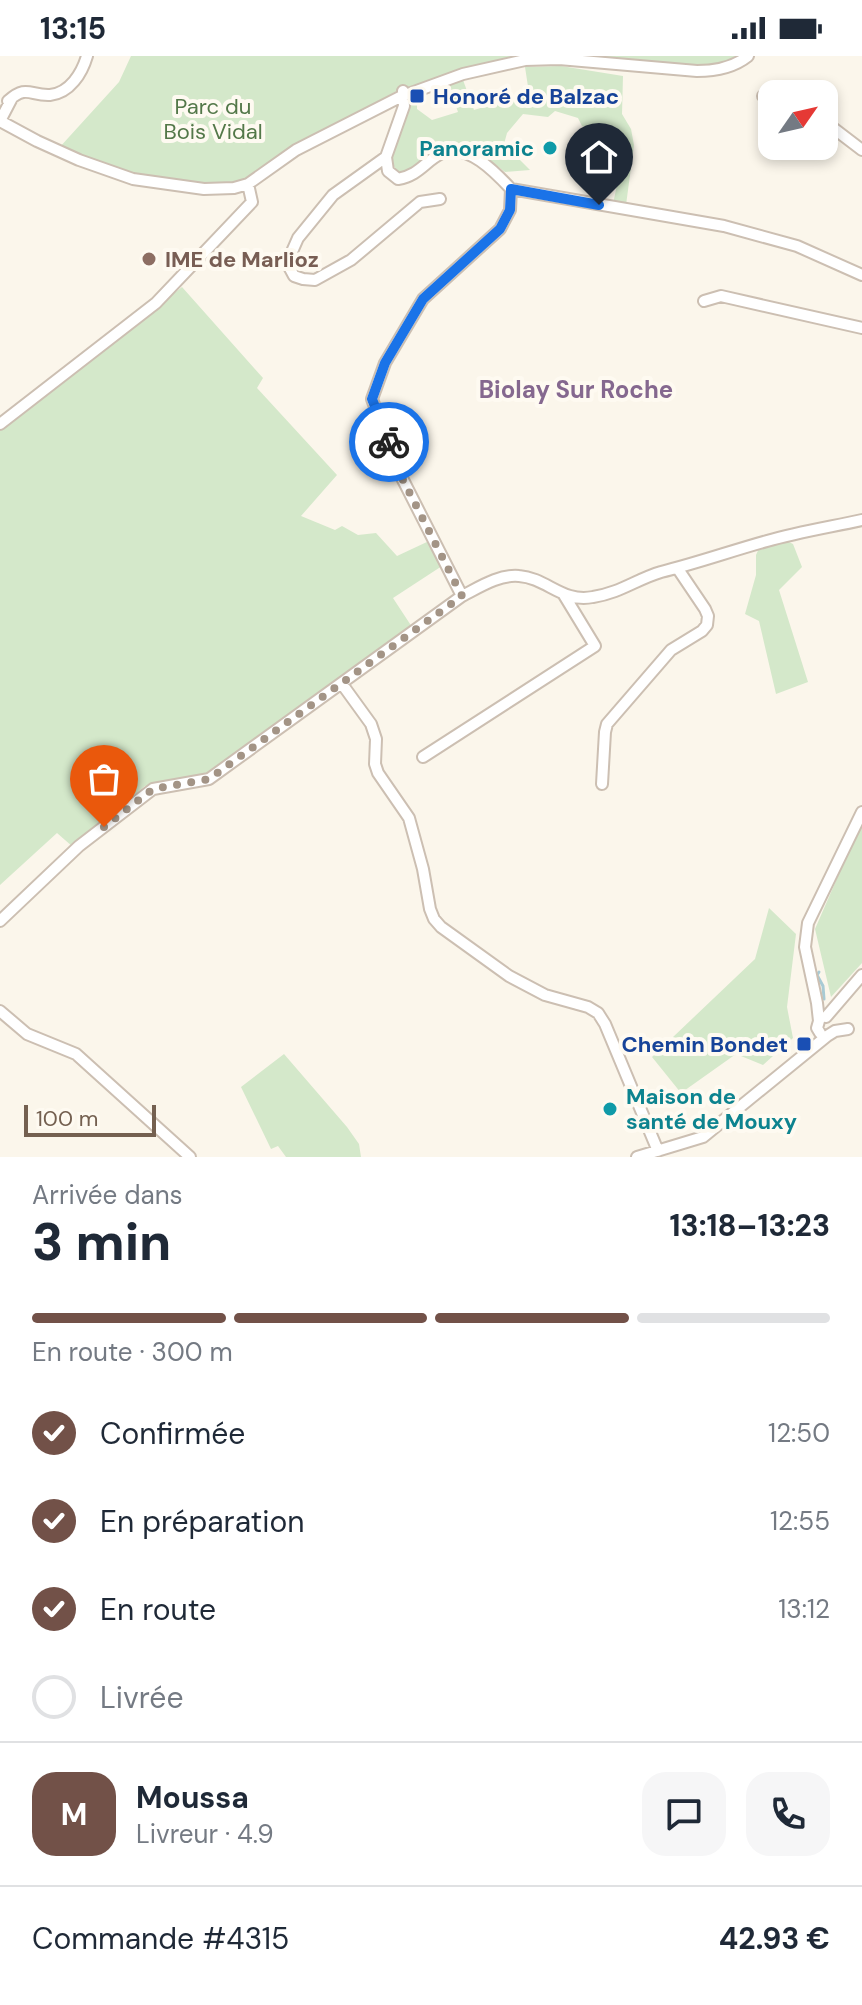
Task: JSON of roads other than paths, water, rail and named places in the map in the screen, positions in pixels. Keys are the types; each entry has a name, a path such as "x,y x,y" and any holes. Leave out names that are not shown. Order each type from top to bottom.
{"street":[{"path":"0,108 22,92 50,95 63,89 78,77 87,56"},
{"path":"12,98 0,121 79,160 133,179 204,189 234,188 247,186 296,150 402,97 463,74 525,60 559,59 697,71 718,70 728,68 748,56"},
{"path":"402,97 386,157 388,171 398,179 410,177 443,153 458,151 486,163 511,189 724,226 797,246 862,275"},
{"path":"838,132 862,150"},
{"path":"386,157 333,195 298,238 287,263 294,276 315,280 351,260 420,202 440,199"},
{"path":"0,424 156,303 252,202 247,186"},
{"path":"462,596 398,470 372,399 385,363 423,299 500,229 510,210 511,189"},
{"path":"704,301 721,296 862,328"},
{"path":"0,921 79,846 153,789 209,779 462,596 497,580 519,576 578,599 604,595 657,573 768,541 862,520"},
{"path":"602,784 607,724 671,650 707,625 705,609 678,569"},
{"path":"423,757 595,646 564,595"},
{"path":"342,684 371,724 376,739 375,764 378,773 409,818 434,919 509,976 545,995 588,1007 598,1013 658,1151"},
{"path":"827,1025 817,1003 805,947 808,923 862,812"},
{"path":"637,1157 703,1137 814,1047 834,1006 862,975"},
{"path":"0,1011 27,1034 76,1054 190,1157"},
{"path":"827,1025 862,1031"}],"waterway":[{"path":"819,972 817,975 823,986 824,999"}],"place":[{"name":"Honoré de Balzac","path":"417,96"},
{"name":"Panoramic","path":"550,148"},
{"name":"IME de Marlioz","path":"149,259"},
{"name":"Chemin Bondet","path":"804,1044"},
{"name":"Maison de santé de Mouxy","path":"610,1109"}],"district":[{"name":"Biolay Sur Roche","path":"576,389"}],"park label":[{"name":"Parc du Bois Vidal","path":"213,118"}]}
